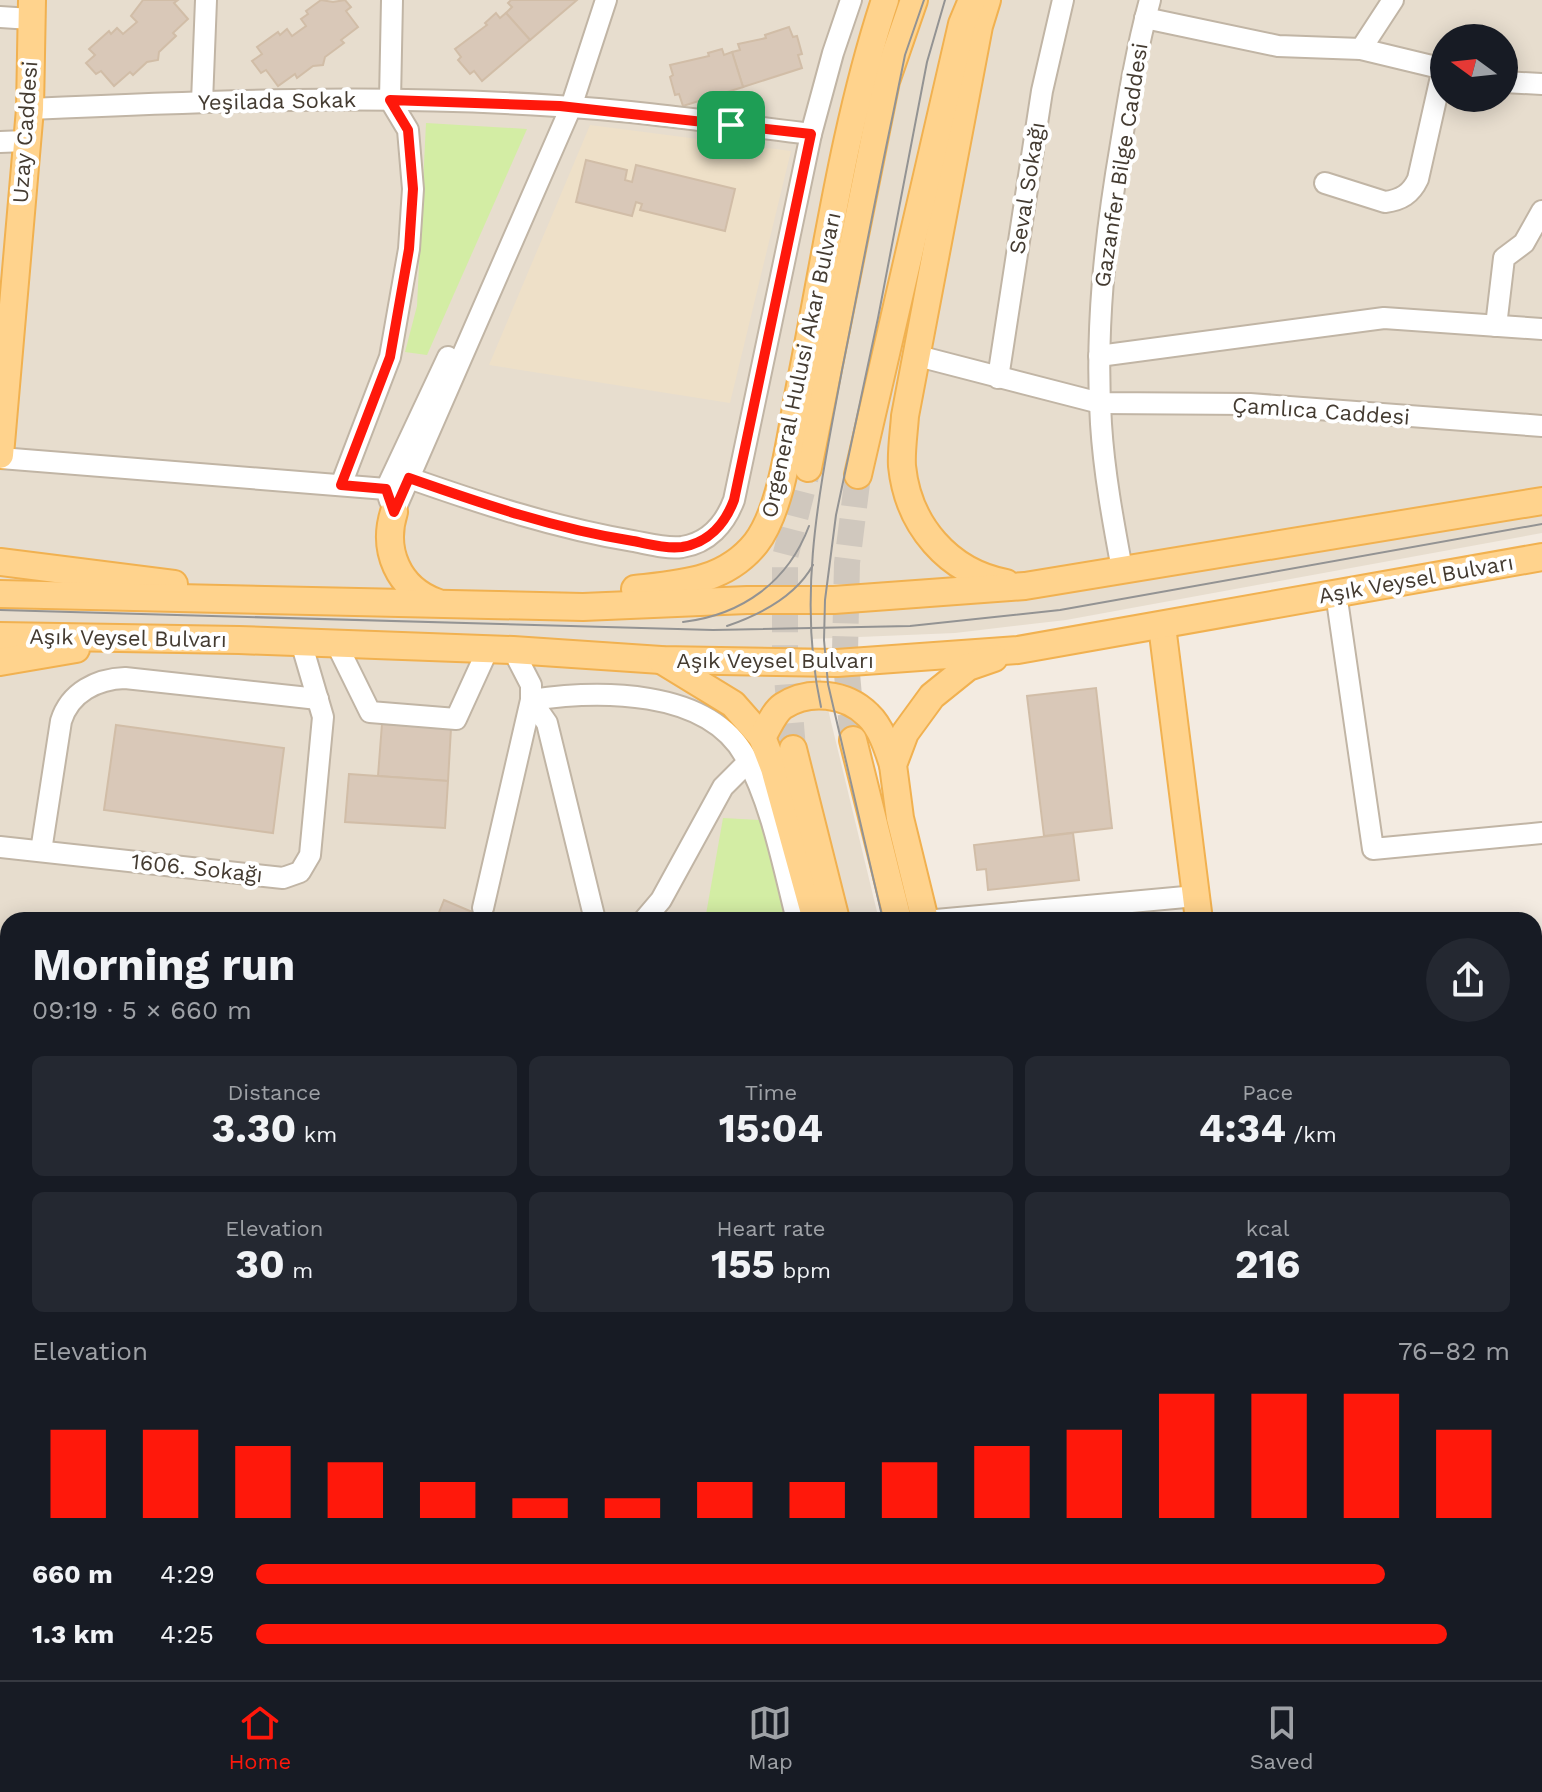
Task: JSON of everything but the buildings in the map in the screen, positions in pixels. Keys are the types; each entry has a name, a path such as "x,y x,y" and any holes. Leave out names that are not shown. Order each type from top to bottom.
{"main road":[{"name":"Orgeneral Hulusi Akar Bulvarı","path":"583,607 612,592 707,578 743,557 768,523 785,459 859,89 885,0"},
{"name":"Orgeneral Hulusi Akar Bulvarı","path":"808,468 886,81 914,0"},
{"path":"858,475 962,24 972,0"},
{"path":"987,0 979,26 905,416 902,463 907,495 918,523 946,557 983,578 1025,586"},
{"name":"Uzay Caddesi","path":"0,456 13,141 30,109 32,10"},
{"path":"390,500 389,543 394,564 417,592 440,603"},
{"name":"Aşık Veysel Bulvarı","path":"0,594 583,607 747,600 834,600 1025,586 1542,501"},
{"name":"Aşık Veysel Bulvarı","path":"0,636 336,643 501,649 661,660 837,663 1018,650 1542,557"},
{"path":"0,562 308,600"},
{"path":"1162,626 1198,908"},
{"path":"0,662 135,638"},
{"path":"893,765 905,733 932,696 968,667 1018,650"},
{"path":"661,660 733,704 762,737 774,768 814,912"},
{"path":"762,737 780,708 804,696 840,697 869,715 893,765 900,818 923,912"},
{"path":"853,740 896,912"},
{"path":"793,749 834,912"}],"street":[{"path":"202,102 206,0"},
{"path":"341,485 390,357 409,249 413,189 408,130 390,100 392,0"},
{"path":"390,500 409,478 566,107 603,0"},
{"path":"409,478 491,507 623,540 672,548 708,537 724,521 734,500 811,134 851,0"},
{"name":"Seval Sokağı","path":"998,378 1042,91 1063,0"},
{"path":"1361,49 1393,0"},
{"path":"1148,9 1278,46 1361,49 1430,66"},
{"name":"Gazanfer Bilge Caddesi","path":"1122,569 1107,476 1099,356 1106,237 1133,70 1148,9"},
{"path":"0,17 32,10"},
{"path":"1518,83 1542,84"},
{"name":"Yeşilada Sokak","path":"30,109 202,102 390,100 566,107 811,134"},
{"path":"390,500 566,107"},
{"path":"1325,183 1385,202 1409,194 1418,179 1433,112"},
{"path":"1496,326 1504,258 1524,243 1542,211"},
{"path":"1099,356 1384,318 1542,329"},
{"name":"Çamlıca Caddesi","path":"918,356 1100,403 1250,404 1542,426"},
{"path":"0,456 341,485 390,500"},
{"path":"1336,593 1373,849 1542,833"},
{"name":"1606. Sokağı","path":"0,847 283,878 300,872 310,855 323,717 301,642"},
{"path":"336,643 370,712 456,719 501,649 531,685 531,700 483,908"},
{"path":"41,851 61,721 70,703 86,689 104,680 125,678 318,699"},
{"path":"531,700 599,694 668,704 712,721 727,733 748,762 776,840 795,912"},
{"path":"531,700 547,723 593,912"},
{"path":"651,912 661,900 723,787 748,762"},
{"path":"1111,912 1198,908"}],"shaded area":[{"path":"0,0 1542,0 1542,533 1066,620 955,633 811,639 877,912 0,912"},
{"path":"590,125 791,151 730,403 489,365"}],"green space":[{"path":"426,123 527,129 427,355 405,352 417,306"},
{"path":"723,818 777,821 805,912 706,912"}],"tunnel":[{"path":"793,749 785,653 785,557 808,468"},
{"path":"853,740 845,652 847,563 858,475"}],"tram line":[{"path":"821,707 811,622 811,580 820,496 905,55 924,0"},
{"path":"881,912 828,684 824,640 825,600 836,515 927,62 945,0"},
{"path":"0,610 713,630 910,626 1060,610 1542,524"},
{"path":"683,622 725,612 760,592 789,564 809,526"},
{"path":"727,626 776,603 797,586 813,565"}],"route":[{"path":"390,100 560,106 731,125 811,134 734,500 717,529 690,545 672,548 533,519 409,478 394,512 386,489 341,485 390,357 409,249 413,189 408,130 390,100"}]}
